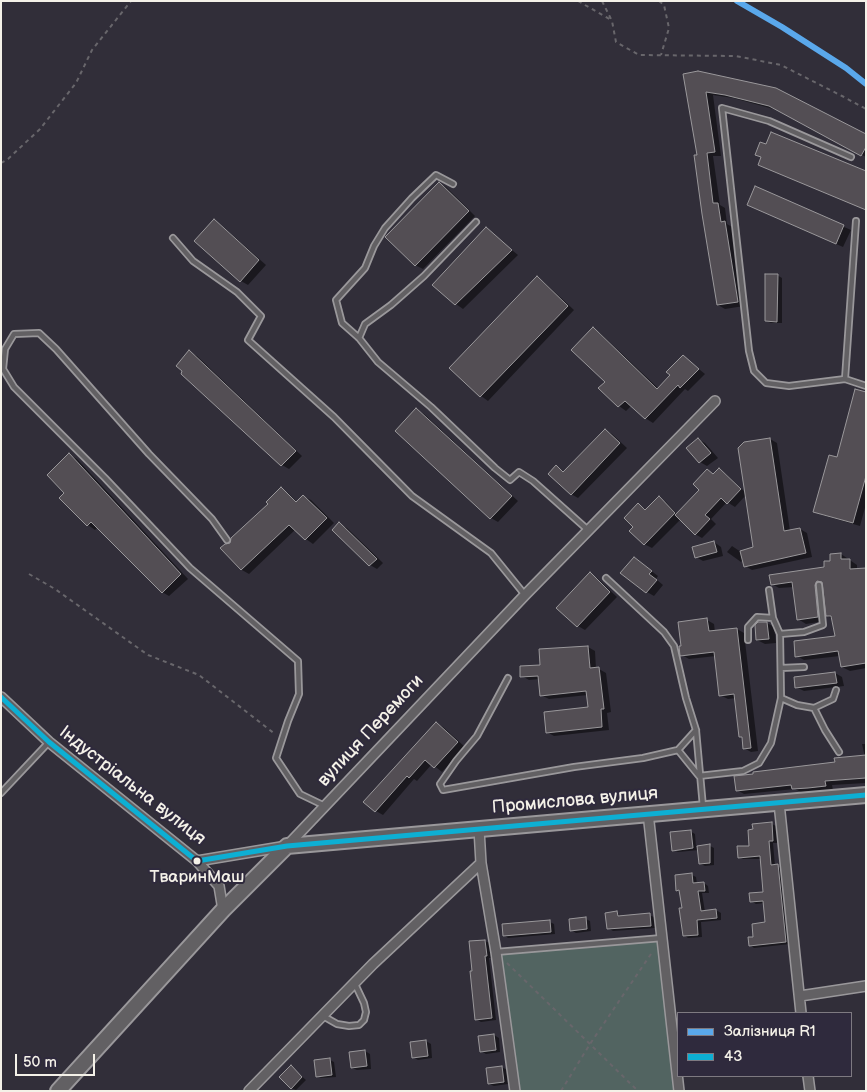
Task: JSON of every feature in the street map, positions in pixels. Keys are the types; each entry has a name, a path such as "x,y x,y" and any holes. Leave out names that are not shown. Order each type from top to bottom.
{"street":[{"name":"вулиця Перемоги","path":"58,1091 223,910 287,846 525,595 715,401"},
{"name":"Індустріальна вулиця","path":"1,698 49,742 197,861 287,846"},
{"name":"Промислова вулиця","path":"287,846 866,794"},
{"path":"779,803 801,1012"},
{"path":"648,813 677,1072"},
{"path":"479,829 481,863 496,952 515,1091"},
{"path":"197,861 219,886 223,910"},
{"path":"249,1091 354,982 481,863"},
{"path":"800,996 866,986"},
{"path":"678,1077 679,1091"},
{"path":"808,1077 810,1091"}],"lane":[{"path":"851,157 769,121 722,108 749,351 754,371 766,383 789,386 845,379 866,386"},
{"path":"453,184 436,175 385,228 374,246 365,268 336,300 342,323 359,338 378,362 431,407 495,468 510,480 519,472 533,481 588,530"},
{"path":"845,379 856,221"},
{"path":"359,338 365,324 392,305 424,276 476,222"},
{"path":"173,238 193,261 237,292 261,316 248,340 334,417 412,496 491,553 525,595"},
{"path":"227,540 212,519 149,454 56,349 39,333 14,334 4,349 3,369 14,387 105,478 190,568 298,661 299,694 276,758 300,794 325,806"},
{"path":"606,578 664,632 674,646 686,698 696,730 703,808"},
{"path":"780,634 804,632 823,624 819,585"},
{"path":"700,776 743,771 759,764 771,743 781,698 781,668 780,634 773,618 769,590"},
{"path":"748,640 748,627 757,617 773,618"},
{"path":"781,668 804,667"},
{"path":"508,678 477,736 440,784 444,790 574,767 643,758 678,750 696,730"},
{"path":"781,698 797,705 814,708 833,699 836,690"},
{"path":"814,708 839,752"},
{"path":"1,793 49,742"},
{"path":"678,750 700,776"},
{"path":"496,952 663,937"},
{"path":"322,1016 337,1024 349,1026 359,1025 364,1020 366,1012 364,1003 354,982"}],"path":[{"path":"1,163 8,159 40,129 76,83 92,50 131,1"},
{"path":"578,1 612,21"},
{"path":"602,1 612,21 616,42 639,54 736,56 781,65 866,109"},
{"path":"659,1 664,5 669,28 661,55"},
{"path":"29,574 55,589 148,654 198,675 282,739"},
{"path":"561,1091 590,1044 663,937"},
{"path":"496,952 638,1091"}],"shaded area":[{"path":"663,937 679,1091 515,1091 496,952"}],"building":[{"path":"698,71 776,88 866,134 866,147 861,156 769,106 706,92 715,152 707,153 713,203 718,203 721,222 725,221 738,302 717,305 694,155 697,155 683,74"},
{"path":"771,132 866,171 866,210 758,165 761,157 755,155 760,142 766,144"},
{"path":"439,182 469,211 415,266 385,237"},
{"path":"755,186 844,225 836,244 747,205"},
{"path":"214,219 259,260 240,282 194,241"},
{"path":"486,227 512,250 455,305 432,285"},
{"path":"765,274 778,274 777,322 765,321"},
{"path":"537,276 568,306 480,397 449,368"},
{"path":"593,327 657,389 670,375 666,372 683,355 699,369 680,388 678,385 645,419 625,401 618,407 598,388 605,382 571,350"},
{"path":"189,350 296,451 281,466 181,374 182,371 176,366"},
{"path":"855,389 866,392 866,476 853,523 813,512 829,455 837,457"},
{"path":"416,408 512,496 490,519 395,431"},
{"path":"605,429 620,443 571,495 548,474 556,465 563,472"},
{"path":"698,438 711,453 699,463 686,448"},
{"path":"770,438 784,531 800,528 806,553 744,567 740,551 753,547 738,448 744,442"},
{"path":"69,453 181,574 162,593 91,522 87,526 59,498 64,493 47,475"},
{"path":"719,468 741,489 727,504 721,498 705,515 710,519 695,535 675,515 699,490 693,484 707,469 713,474"},
{"path":"281,487 296,502 303,495 327,518 305,540 289,525 241,570 220,548 230,543 231,538 268,504 266,502"},
{"path":"659,496 675,513 644,545 629,531 633,527 624,518 638,503 645,510"},
{"path":"339,522 377,559 369,566 332,530"},
{"path":"714,541 717,552 695,558 692,547"},
{"path":"841,553 841,559 850,559 850,569 866,568 866,663 841,667 838,651 795,657 794,641 835,636 831,616 826,616 822,582 817,581 815,585 818,617 797,620 792,582 771,585 769,575 824,567 824,561 830,561 830,554"},
{"path":"634,557 652,571 649,574 657,580 646,593 620,573"},
{"path":"590,572 610,592 577,627 556,608"},
{"path":"707,618 709,631 737,628 751,748 743,749 742,737 739,737 734,694 719,696 714,652 680,656 679,646 681,646 678,622"},
{"path":"758,622 767,622 769,639 756,640 755,625"},
{"path":"588,646 590,668 599,667 604,709 601,709 602,727 546,733 544,712 588,707 586,691 540,696 538,676 520,677 520,666 540,665 539,649"},
{"path":"835,672 837,683 795,688 794,677"},
{"path":"436,722 458,742 434,768 425,760 409,778 407,776 375,812 363,802"},
{"path":"866,755 866,778 825,781 826,786 808,788 792,789 791,785 736,791 734,776 835,762 834,758"},
{"path":"772,822 773,841 769,841 771,865 778,864 786,942 749,946 748,937 753,937 752,924 765,922 763,901 750,902 749,893 763,892 760,856 738,858 737,846 749,846 748,830 753,829 752,824"},
{"path":"691,830 693,848 672,851 670,832"},
{"path":"710,844 710,863 699,864 697,846"},
{"path":"692,873 693,883 704,882 705,891 698,891 701,911 716,909 717,918 697,920 698,935 683,936 679,908 682,908 679,890 676,891 675,875"},
{"path":"617,911 618,916 650,913 651,926 607,929 605,913"},
{"path":"586,917 587,929 570,931 569,919"},
{"path":"550,920 551,932 503,936 502,924"},
{"path":"485,940 492,1018 475,1020 469,941"},
{"path":"494,1034 496,1050 480,1052 478,1036"},
{"path":"426,1040 428,1056 412,1058 410,1042"},
{"path":"365,1050 367,1066 351,1068 349,1052"},
{"path":"330,1058 332,1075 316,1077 314,1060"},
{"path":"291,1065 302,1077 291,1089 279,1077"},
{"path":"502,1066 504,1082 488,1084 486,1068"}],"rail line":[{"name":"R1","path":"737,1 846,68 866,84"}],"transit line":[{"name":"43","path":"1,697 49,742 197,861 287,846 866,795"}],"place":[{"name":"ТваринМаш","path":"197,861"}]}
